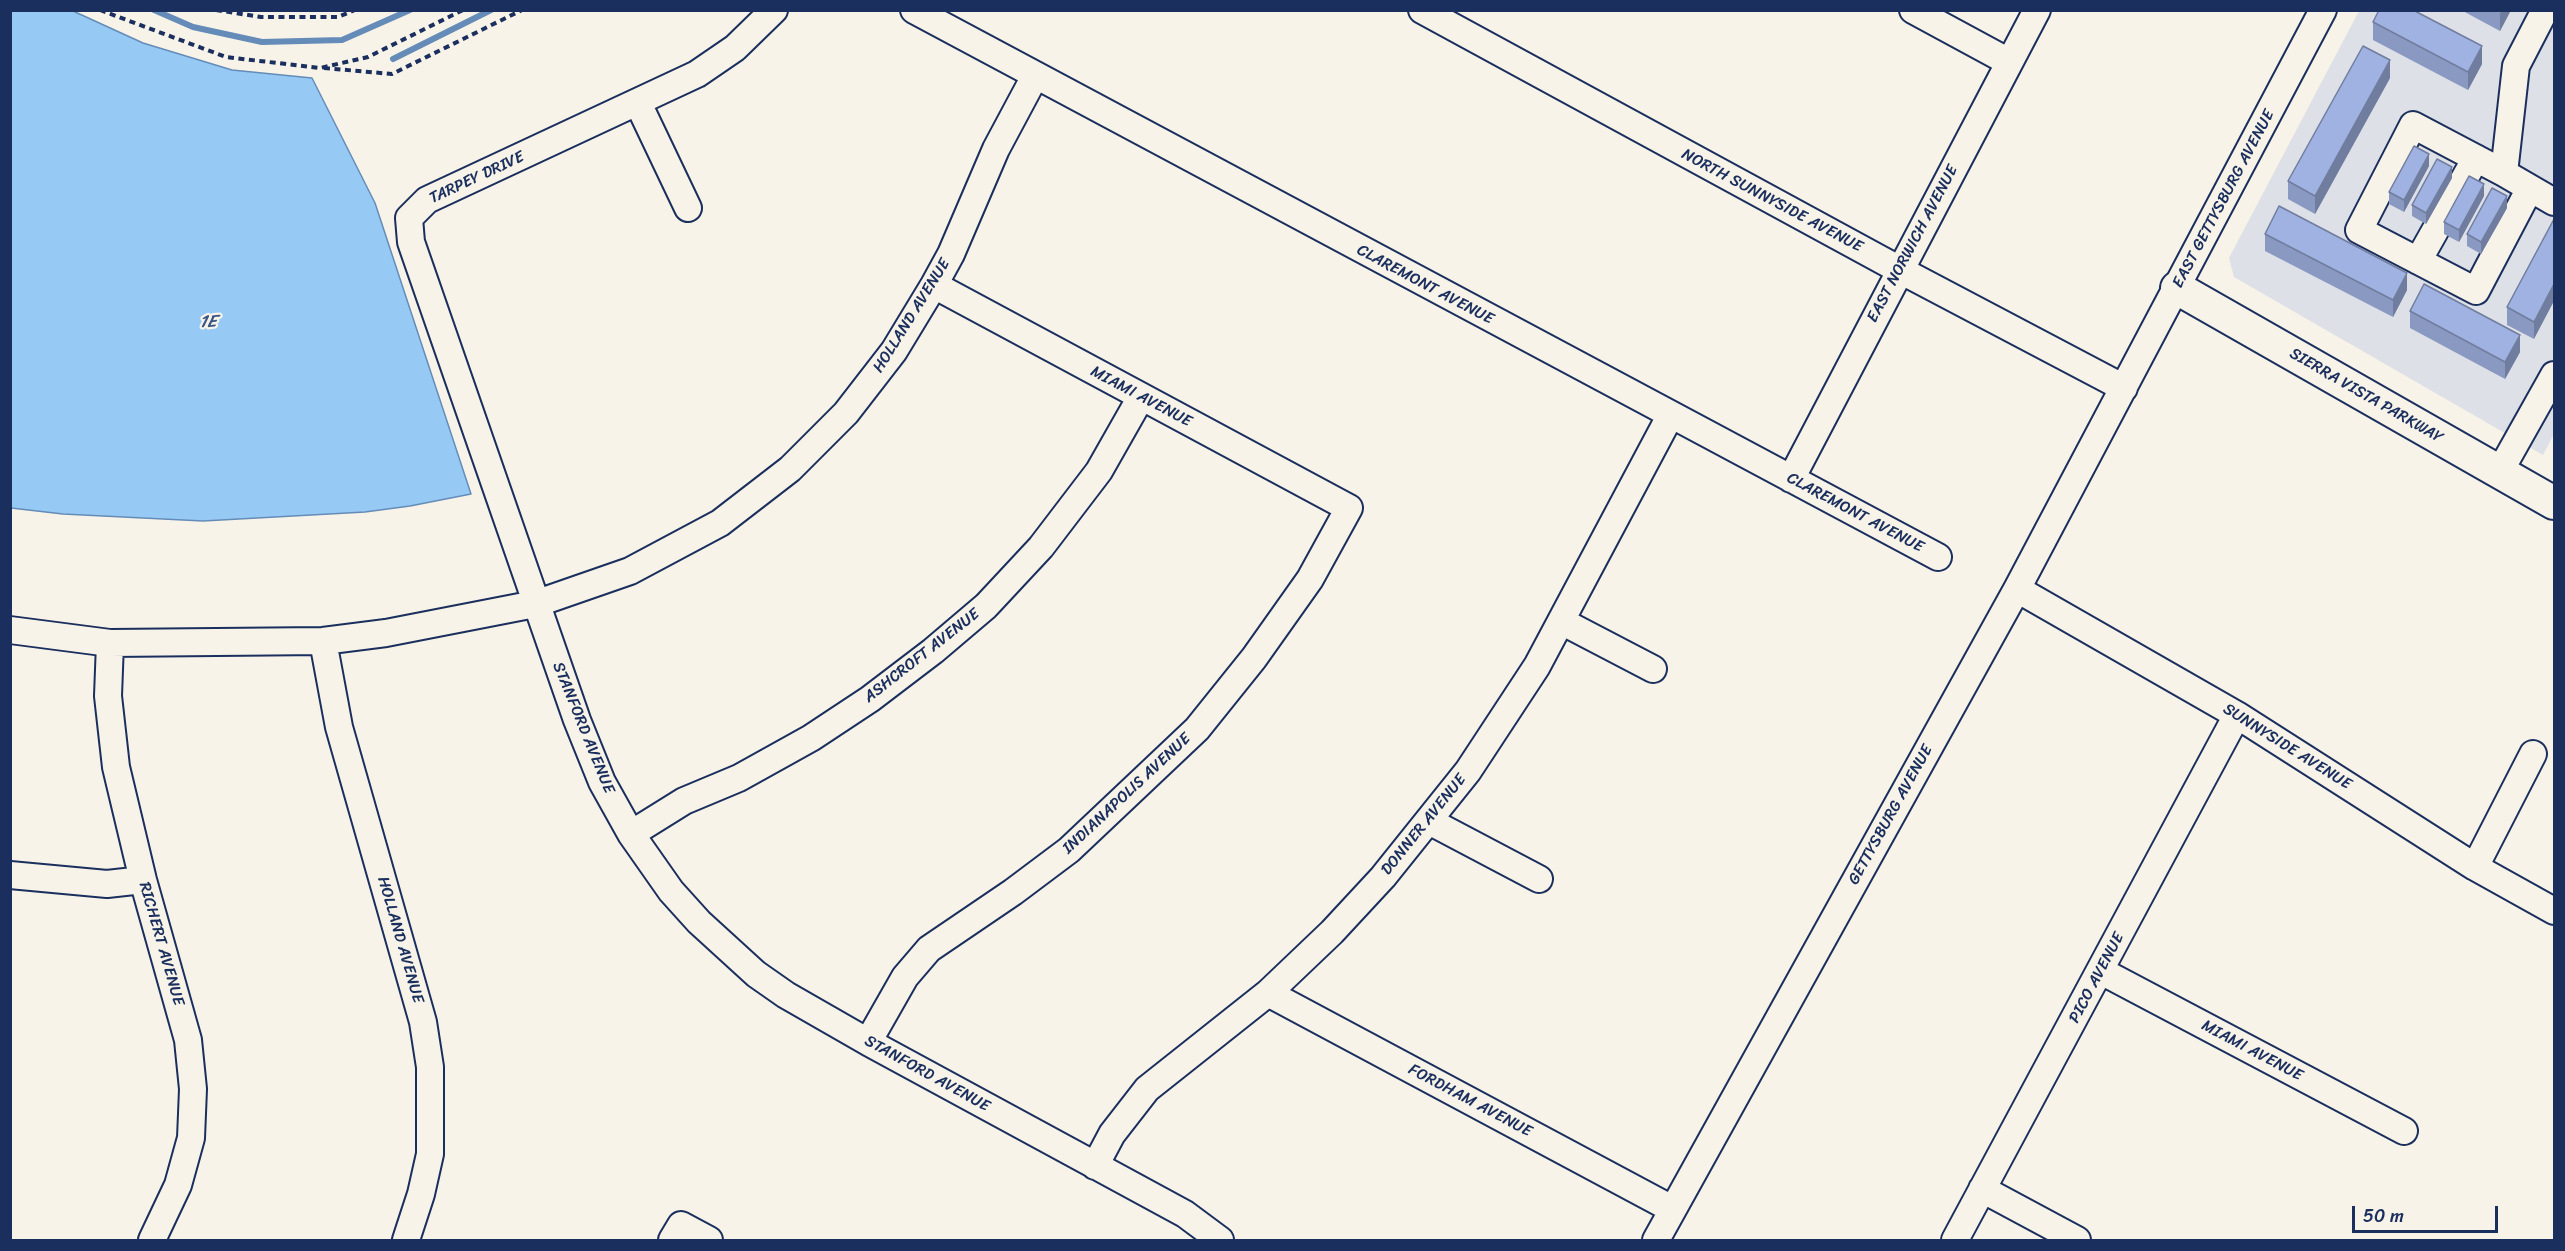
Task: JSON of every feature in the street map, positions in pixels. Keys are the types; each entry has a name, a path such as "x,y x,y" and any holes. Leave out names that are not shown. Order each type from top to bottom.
{"main road":[{"name":"SIERRA VISTA PARKWAY","path":"2177,288 2554,503"}],"street":[{"name":"TARPEY DRIVE","path":"535,604 411,242 409,218 426,200 697,74 735,48 774,10"},
{"name":"CLAREMONT AVENUE","path":"914,10 1938,558"},
{"name":"NORTH SUNNYSIDE AVENUE","path":"1422,10 1899,270 2124,388"},
{"path":"1913,10 2009,62"},
{"name":"EAST NORWICH AVENUE","path":"1791,479 2037,10"},
{"name":"EAST GETTYSBURG AVENUE","path":"2124,388 2323,10"},
{"path":"2504,172 2516,66 2548,13"},
{"name":"HOLLAND AVENUE","path":"535,604 630,571 720,523 790,469 846,413 894,351 934,285 951,254 996,149 1035,76"},
{"path":"638,103 688,208"},
{"path":"2530,188 2476,291 2359,230 2414,125 2504,172 2554,202"},
{"path":"2418,261 2476,158"},
{"name":"MIAMI AVENUE","path":"934,285 1349,508"},
{"path":"2499,473 2554,375"},
{"name":"GETTYSBURG AVENUE","path":"1656,1240 2017,589 2124,388"},
{"name":"ASHCROFT AVENUE","path":"631,834 684,801 739,778 811,738 870,699 986,606 1041,547 1099,471 1141,397"},
{"name":"DONNER AVENUE","path":"1095,1166 1112,1134 1147,1089 1268,993 1332,932 1383,877 1429,821 1502,722 1561,621 1670,416"},
{"name":"INDIANAPOLIS AVENUE","path":"868,1042 905,977 929,949 1013,892 1069,850 1197,729 1254,658 1310,579 1349,508"},
{"name":"SUNNYSIDE AVENUE","path":"2017,589 2237,715 2475,867 2554,911"},
{"path":"10,630 110,643 323,641 398,631 535,604"},
{"name":"STANFORD AVENUE","path":"535,604 602,782 631,834 671,891 731,953 786,995 1185,1214 1220,1240"},
{"path":"1561,621 1653,669"},
{"name":"HOLLAND AVENUE","path":"323,641 339,727 423,1022 430,1067 430,1154 421,1194 406,1240"},
{"name":"RICHERT AVENUE","path":"110,643 108,696 116,767 143,880 189,1040 193,1089 191,1138 186,1157 178,1185 152,1240"},
{"name":"PICO AVENUE","path":"1955,1240 2237,715"},
{"path":"2475,867 2532,754"},
{"path":"1429,821 1539,879"},
{"path":"10,875 107,884 143,880"},
{"name":"MIAMI AVENUE","path":"2101,971 2403,1131"},
{"name":"FORDHAM AVENUE","path":"1268,993 1672,1209"},
{"path":"1982,1189 2077,1240"},
{"path":"677,1233 709,1240"}],"path":[{"path":"100,10 226,57 392,74 522,10"},
{"path":"216,10 261,17 338,17 355,10"},
{"path":"320,68 368,57 464,10"}],"shaded area":[{"path":"2359,11 2554,11 2554,434 2543,455 2234,277 2229,258"}],"water":[{"name":"1E","path":"11,10 73,11 143,43 232,70 312,78 375,203 471,494 365,512 203,521 63,514 11,508"}],"building":[{"path":"2379,10 2413,10 2482,46 2468,72 2373,22"},
{"path":"2363,46 2390,60 2315,196 2288,181"},
{"path":"2414,146 2429,154 2404,200 2389,192"},
{"path":"2437,159 2452,167 2426,213 2412,205"},
{"path":"2469,176 2484,184 2459,230 2444,222"},
{"path":"2492,188 2507,196 2481,242 2467,234"},
{"path":"2279,206 2407,273 2393,300 2265,234"},
{"path":"2554,219 2554,284 2534,322 2507,307"},
{"path":"2424,284 2520,335 2505,362 2410,311"}],"waterway":[{"path":"154,10 193,27 262,42 342,40 410,10"},
{"path":"393,59 491,10"}]}
